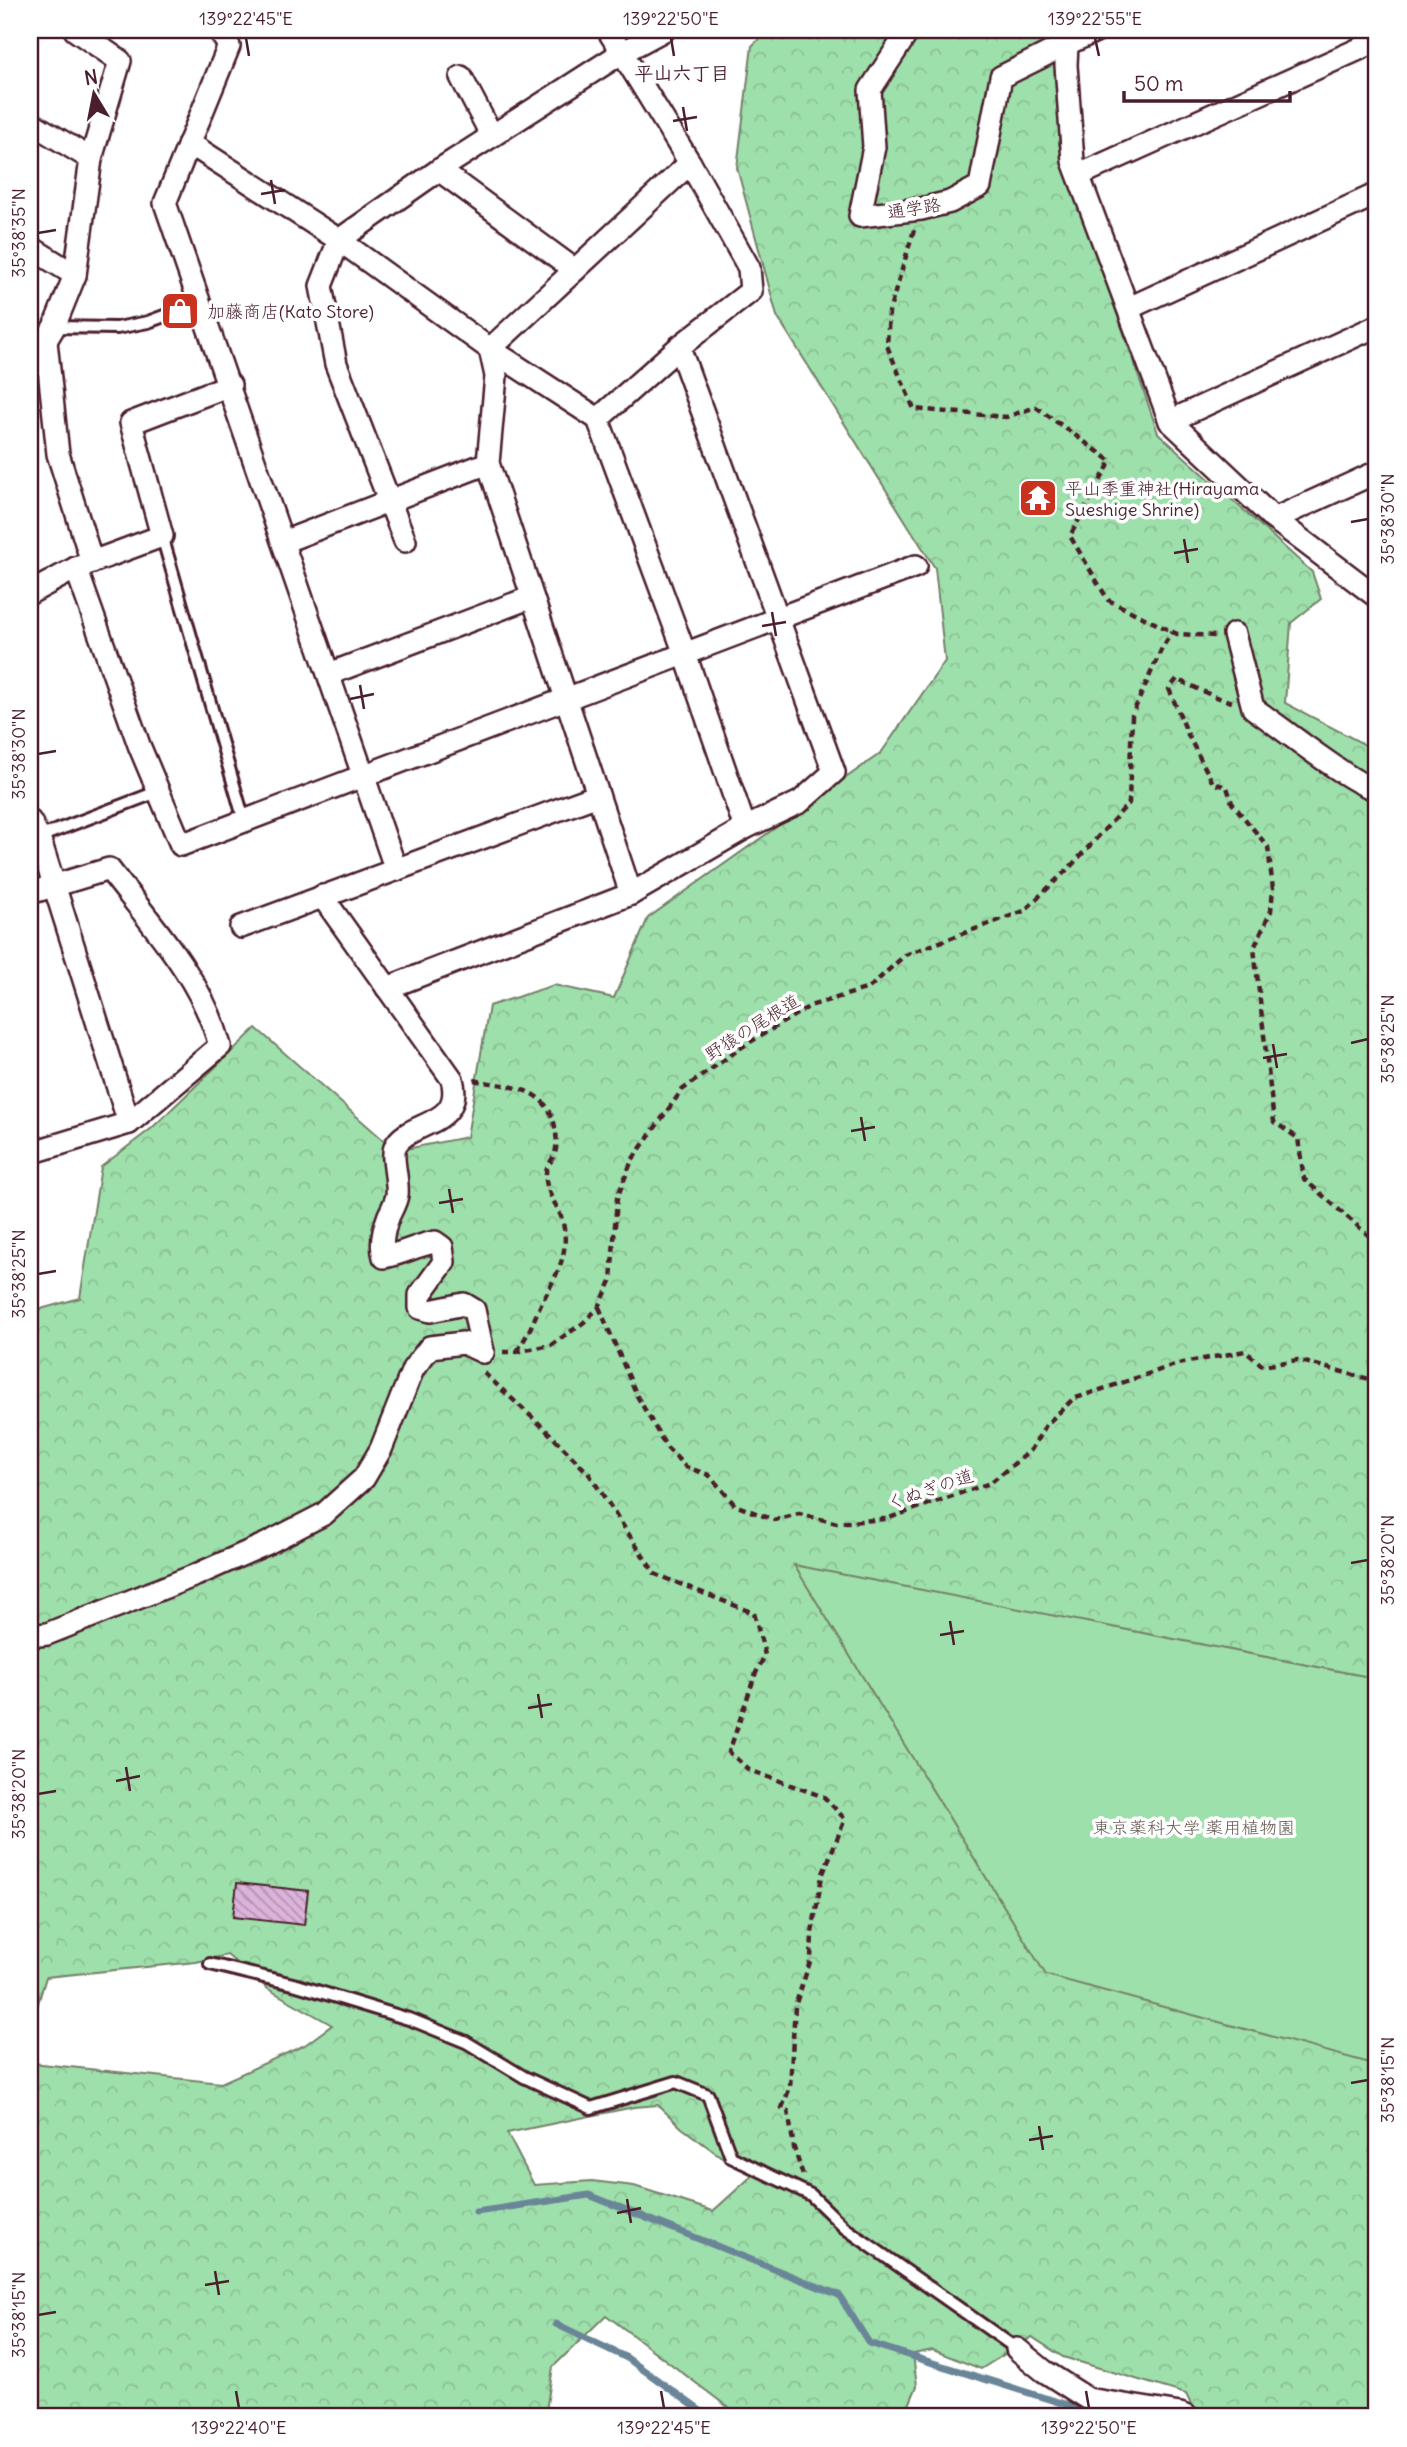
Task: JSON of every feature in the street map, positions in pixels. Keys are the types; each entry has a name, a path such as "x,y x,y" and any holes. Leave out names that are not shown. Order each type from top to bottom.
{"street":[{"path":"30,367 50,334 75,275 91,159 120,61 76,30"},
{"path":"219,30 229,46 165,203 396,870"},
{"path":"598,419 679,347 751,291 749,268 690,163 608,30"},
{"path":"405,541 336,364 321,286 340,240 492,135 623,52 664,30"},
{"name":"通学路","path":"909,30 870,90 874,147 860,216 920,209 950,202 980,186 1001,77 1067,44"},
{"path":"1098,30 1067,44 1073,160 1170,421 1274,519 1377,597"},
{"path":"1079,175 1377,41"},
{"path":"461,77 492,135"},
{"path":"30,122 91,159"},
{"path":"189,142 340,240 490,349 598,419 685,654 745,828"},
{"path":"490,349 690,163"},
{"path":"439,170 575,270"},
{"path":"1129,308 1377,194"},
{"path":"30,247 75,275"},
{"path":"1170,421 1377,326"},
{"path":"50,334 58,454 84,565 157,792 181,845 916,566"},
{"path":"387,988 631,894 745,828 800,802 834,772 679,347"},
{"path":"490,349 496,376 488,463 631,894"},
{"path":"30,593 84,565 162,536 131,423 229,385"},
{"path":"284,542 488,463"},
{"path":"1274,519 1377,472"},
{"path":"329,674 532,597"},
{"path":"1234,634 1253,708 1350,777 1372,790 1377,789"},
{"path":"241,926 598,795"},
{"path":"35,829 129,1124"},
{"path":"30,893 109,869 179,960 214,1023 220,1046 129,1124 30,1153"},
{"path":"322,897 452,1079 455,1092 453,1101 442,1116 400,1140 394,1149 397,1197 388,1218 381,1248 384,1257 416,1245 435,1242 442,1247 444,1262 420,1295 420,1308 430,1311 464,1304 474,1310 483,1362"},
{"path":"30,1636 47,1634 196,1575 266,1544 324,1514 364,1478 381,1449 413,1369 430,1347 463,1343 483,1362"},
{"path":"1017,2349 1044,2371 1088,2399 1186,2417"}],"lane":[{"path":"50,334 117,328 148,322 199,303"},
{"path":"162,536 244,820"},
{"path":"35,829 157,792"},
{"path":"210,1964 297,1985 412,2020 466,2042 524,2077 591,2108 676,2082 708,2095 731,2157 811,2195 845,2228 1017,2349"}],"path":[{"path":"920,209 889,312 887,346 914,409 1006,417 1037,407 1111,461 1070,536 1108,600 1177,634 1234,634"},
{"name":"野猿の尾根道","path":"483,1362 551,1345 583,1323 599,1307 611,1281 617,1198 632,1160 682,1090 742,1047 810,1006 869,988 905,956 1024,911 1071,866 1129,803 1132,715 1161,648 1172,632"},
{"path":"1253,708 1213,696 1177,679 1169,689 1189,737 1213,783 1227,787 1232,803 1268,847 1273,889 1270,911 1254,948 1273,1122 1298,1138 1304,1179 1377,1243"},
{"path":"452,1079 467,1078 498,1086 523,1088 548,1107 556,1129 555,1152 546,1171 547,1191 562,1218 564,1249 559,1273 538,1312 533,1328 516,1352"},
{"name":"くぬぎの道","path":"599,1307 637,1396 667,1448 686,1467 709,1475 736,1505 774,1520 799,1514 836,1523 886,1519 990,1483 1031,1450 1046,1425 1073,1399 1178,1364 1245,1351 1263,1366 1297,1360 1377,1381"},
{"path":"483,1362 589,1474 655,1574 754,1613 765,1655 755,1675 729,1752 749,1770 824,1797 845,1819 822,1876 812,1933 811,1959 795,2006 790,2087 782,2108 788,2111 794,2148 811,2195"}],"green space":[{"path":"768,30 1066,30 1059,144 1158,433 1312,572 1321,599 1291,623 1285,703 1377,751 1377,2417 1197,2417 1186,2394 1063,2357 1032,2337 981,2369 933,2350 913,2354 917,2386 904,2417 741,2417 606,2315 553,2367 545,2417 30,2417 30,2056 32,2063 221,2083 305,2045 332,2025 268,1989 227,1955 196,1962 46,1977 30,2030 30,1312 80,1298 101,1167 152,1128 256,1028 396,1151 467,1137 489,1006 554,985 614,998 648,918 881,753 945,661 935,568 777,316 737,168 752,46","holes":["658,2105 682,2128 723,2158 764,2165 713,2211 634,2186 592,2181 534,2185 507,2133 634,2107"]},
{"name":"東京薬科大学 薬用植物園","path":"794,1565 1364,1676 1377,1681 1377,2065 1046,1975"}],"building":[{"path":"237,1883 308,1891 304,1925 233,1917"}],"waterway":[{"path":"476,2212 589,2195 839,2295 869,2343 1106,2417"},
{"path":"556,2324 627,2358 709,2417"}],"place":[{"name":"加藤商店(Kato Store)","path":"180,311"},
{"name":"平山季重神社(Hirayama Sueshige Shrine)","path":"1038,498"}],"district":[{"name":"平山六丁目","path":"682,73"}]}
